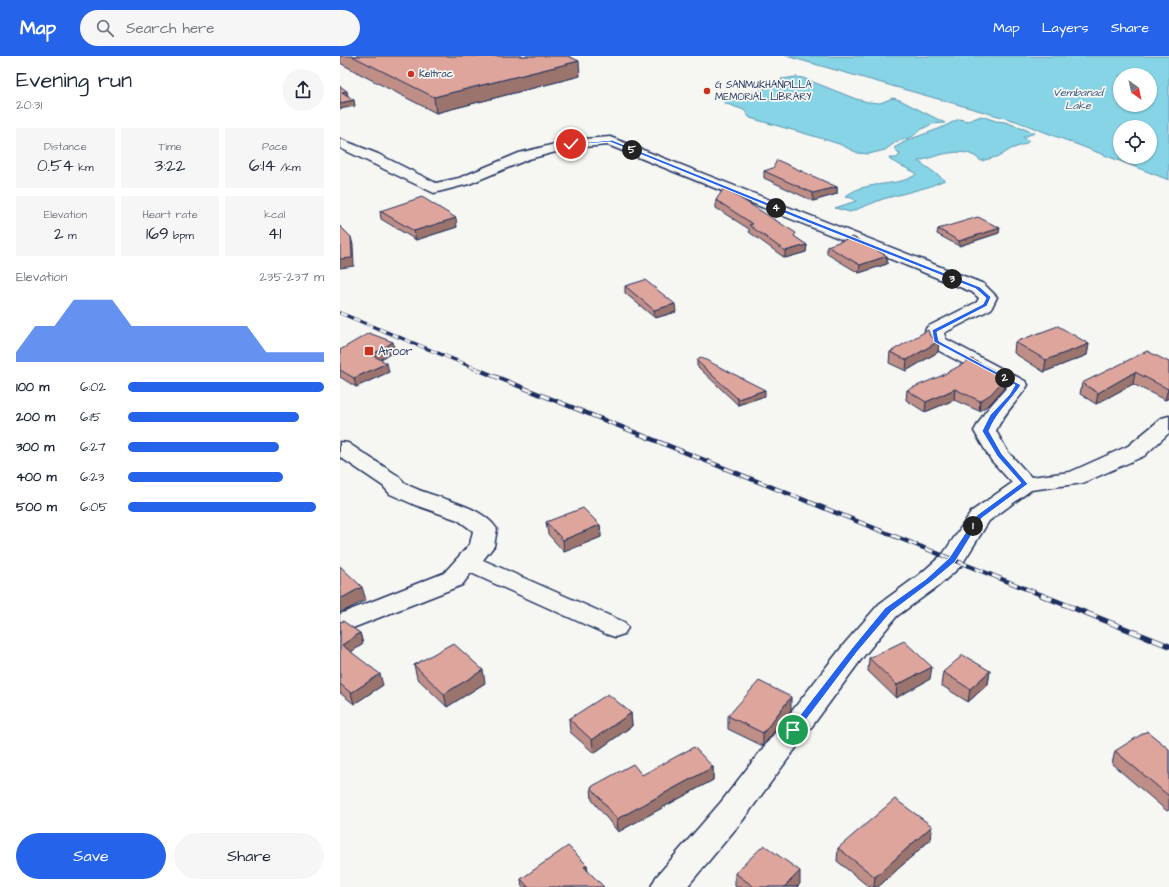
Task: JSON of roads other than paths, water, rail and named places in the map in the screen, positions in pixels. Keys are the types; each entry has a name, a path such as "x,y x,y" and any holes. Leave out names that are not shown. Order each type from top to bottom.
{"street":[{"path":"340,143 373,157 434,188 464,181 524,156 571,144 610,141 978,288 988,297 986,305 934,331 937,342 1018,385 1011,396 992,416 985,431 999,454 1025,484"},
{"path":"667,887 732,811 854,650 888,610 928,581 952,560 980,516 1025,484 1075,478 1136,451 1169,422"},
{"path":"340,624 453,579 482,546 485,529 466,515 423,500 398,489 391,481 342,451"},
{"path":"467,562 615,628"}],"water":[{"name":"Vembanad Lake","path":"786,56 1169,56 1169,180 1128,164 1157,164 1157,120 1113,120 1113,158 1016,121"},
{"path":"796,77 803,78 856,99 868,102 880,103 893,98 900,100 945,123 932,124 920,130 912,137 896,142 885,150 869,154 858,153 839,144 750,118 744,110 724,103 725,99 762,90 769,85 782,82 781,79"},
{"path":"981,116 996,121 1005,122 1035,133 1023,137 1029,141 1025,144 1011,149 1000,156 981,161 967,153 959,152 943,154 918,161 945,180 928,187 883,199 850,212 835,208 856,201 852,198 845,197 861,188 897,182 914,176 916,173 890,160 889,158 897,158 900,154 894,148 908,140 941,128 959,119 968,121"}],"railway":[{"path":"340,313 477,369"},
{"path":"474,368 1044,596"},
{"path":"1041,595 1169,646"}],"place":[{"name":"Keltrac","path":"411,74"},
{"name":"G SANMUKHANPILLA MEMORIAL LIBRARY","path":"707,91"},
{"name":"Aroor","path":"369,351"}]}
